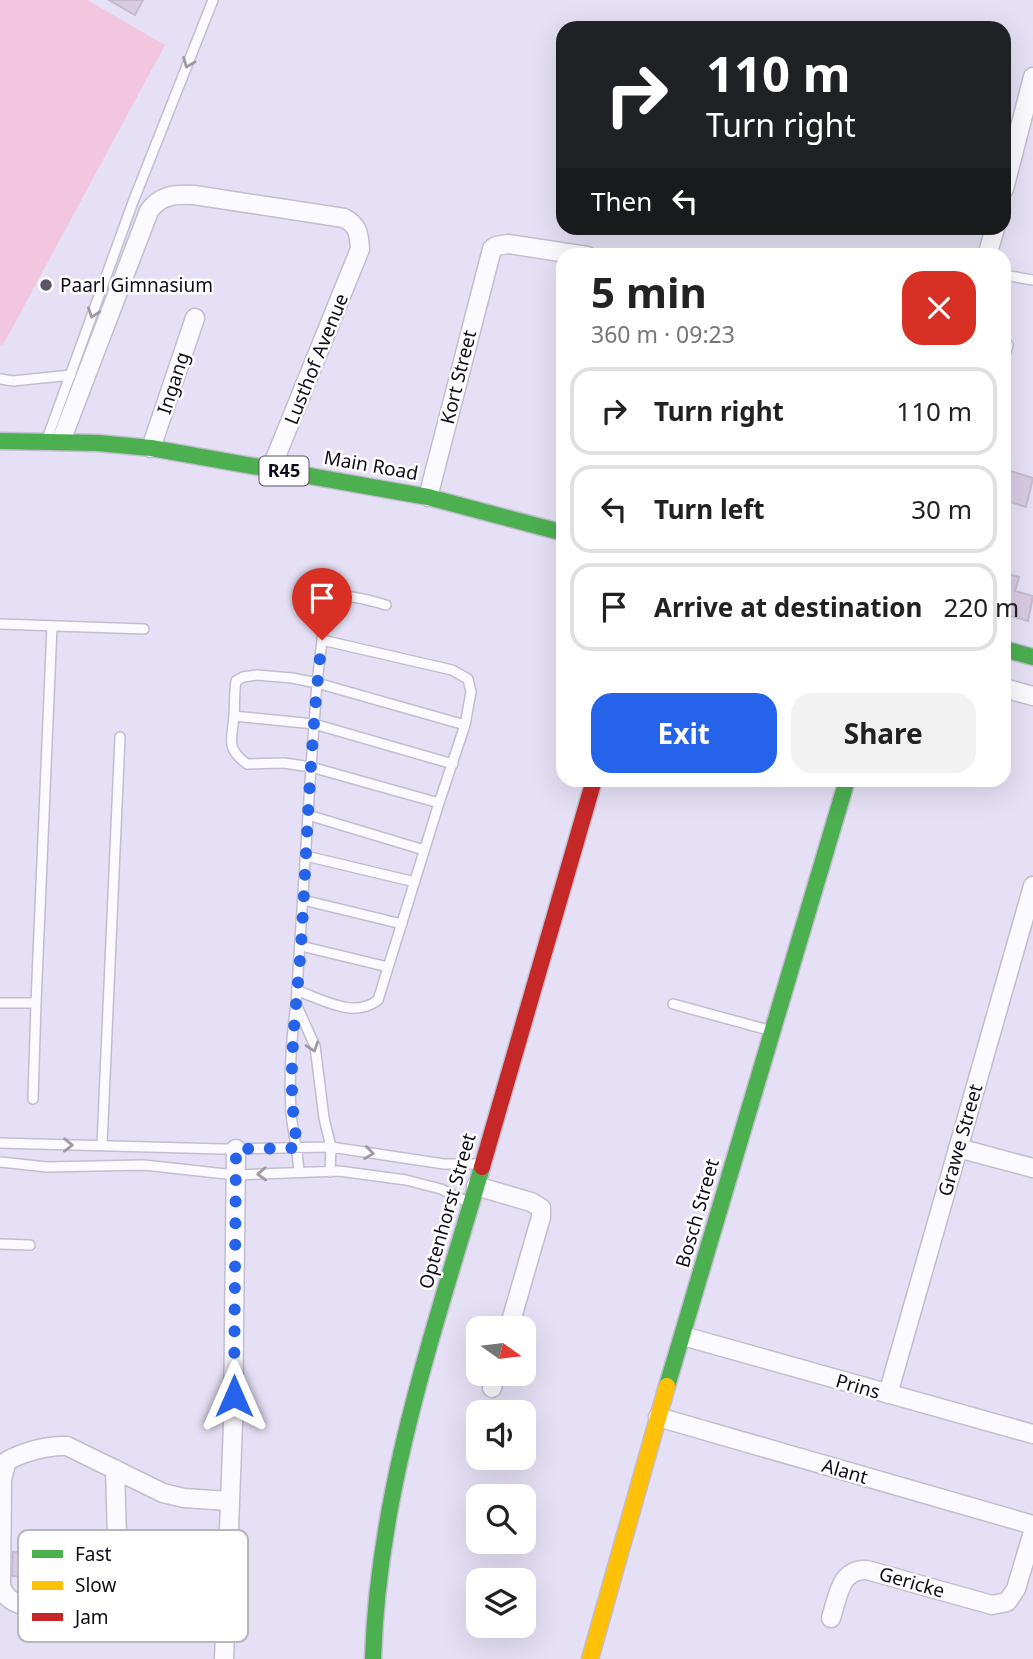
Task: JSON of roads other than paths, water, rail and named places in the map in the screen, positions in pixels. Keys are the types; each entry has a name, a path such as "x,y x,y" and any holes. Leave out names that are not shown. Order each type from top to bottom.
{"main road":[{"name":"Main Road","path":"0,441 54,441 151,448 428,497 556,531"},
{"path":"1011,651 1033,657"},
{"name":"Optenhorst Street","path":"373,1659 381,1557 392,1485 417,1390 592,787"},
{"name":"Bosch Street","path":"590,1659 658,1417 845,787"}],"street":[{"path":"1011,162 1033,77"},
{"name":"Lusthof Avenue","path":"54,441 153,205 161,199 179,194 194,195 344,218 357,228 360,249 271,469"},
{"name":"Kort Street","path":"428,497 488,257 496,246 508,244 556,251"},
{"name":"Ingang","path":"151,448 195,318"},
{"path":"1011,690 1033,696"},
{"name":"Grawe Street","path":"888,1394 1033,887"},
{"path":"958,1148 1033,1168"},
{"path":"228,1530 233,1424 236,1149"},
{"path":"476,1186 531,1202 541,1208 541,1217 512,1316"},
{"name":"Prins","path":"683,1336 1033,1434"},
{"name":"Alant","path":"658,1417 1033,1525"},
{"path":"18,1603 8,1598 1,1586 2,1479 7,1461 15,1457 49,1447 67,1446 175,1496 229,1501"},
{"path":"115,1469 117,1530"},
{"name":"Gericke","path":"831,1618 842,1583 857,1569 992,1605 1007,1602 1016,1589 1033,1532"}],"lane":[{"path":"54,441 71,374 134,202 213,0"},
{"path":"1011,276 1033,280"},
{"path":"0,379 13,382 71,374"},
{"path":"299,1172 292,1115 292,1036 298,991 311,767 323,622 329,606 337,599 348,596 386,605"},
{"path":"0,624 144,629"},
{"path":"33,1099 52,626"},
{"path":"298,991 354,1010 370,1006 378,1000 465,725 471,692 468,679 452,670 322,640"},
{"path":"439,803 311,767 284,763 247,764 230,741 236,681 243,677 279,676 317,683 465,725"},
{"path":"234,716 314,724 453,764"},
{"path":"102,1145 120,737"},
{"path":"308,815 424,850"},
{"path":"306,856 415,882"},
{"path":"303,900 402,924"},
{"path":"301,946 388,967"},
{"path":"0,1003 36,1003"},
{"path":"296,1004 315,1046 324,1118 331,1147 330,1171"},
{"path":"673,1004 773,1031"},
{"path":"0,1143 236,1149 331,1147 444,1164 483,1164"},
{"path":"0,1162 47,1167 144,1165 235,1175 330,1171 406,1180 441,1189 472,1204"},
{"path":"0,1244 30,1245"}],"place":[{"name":"Paarl Gimnasium","path":"46,285"}]}
